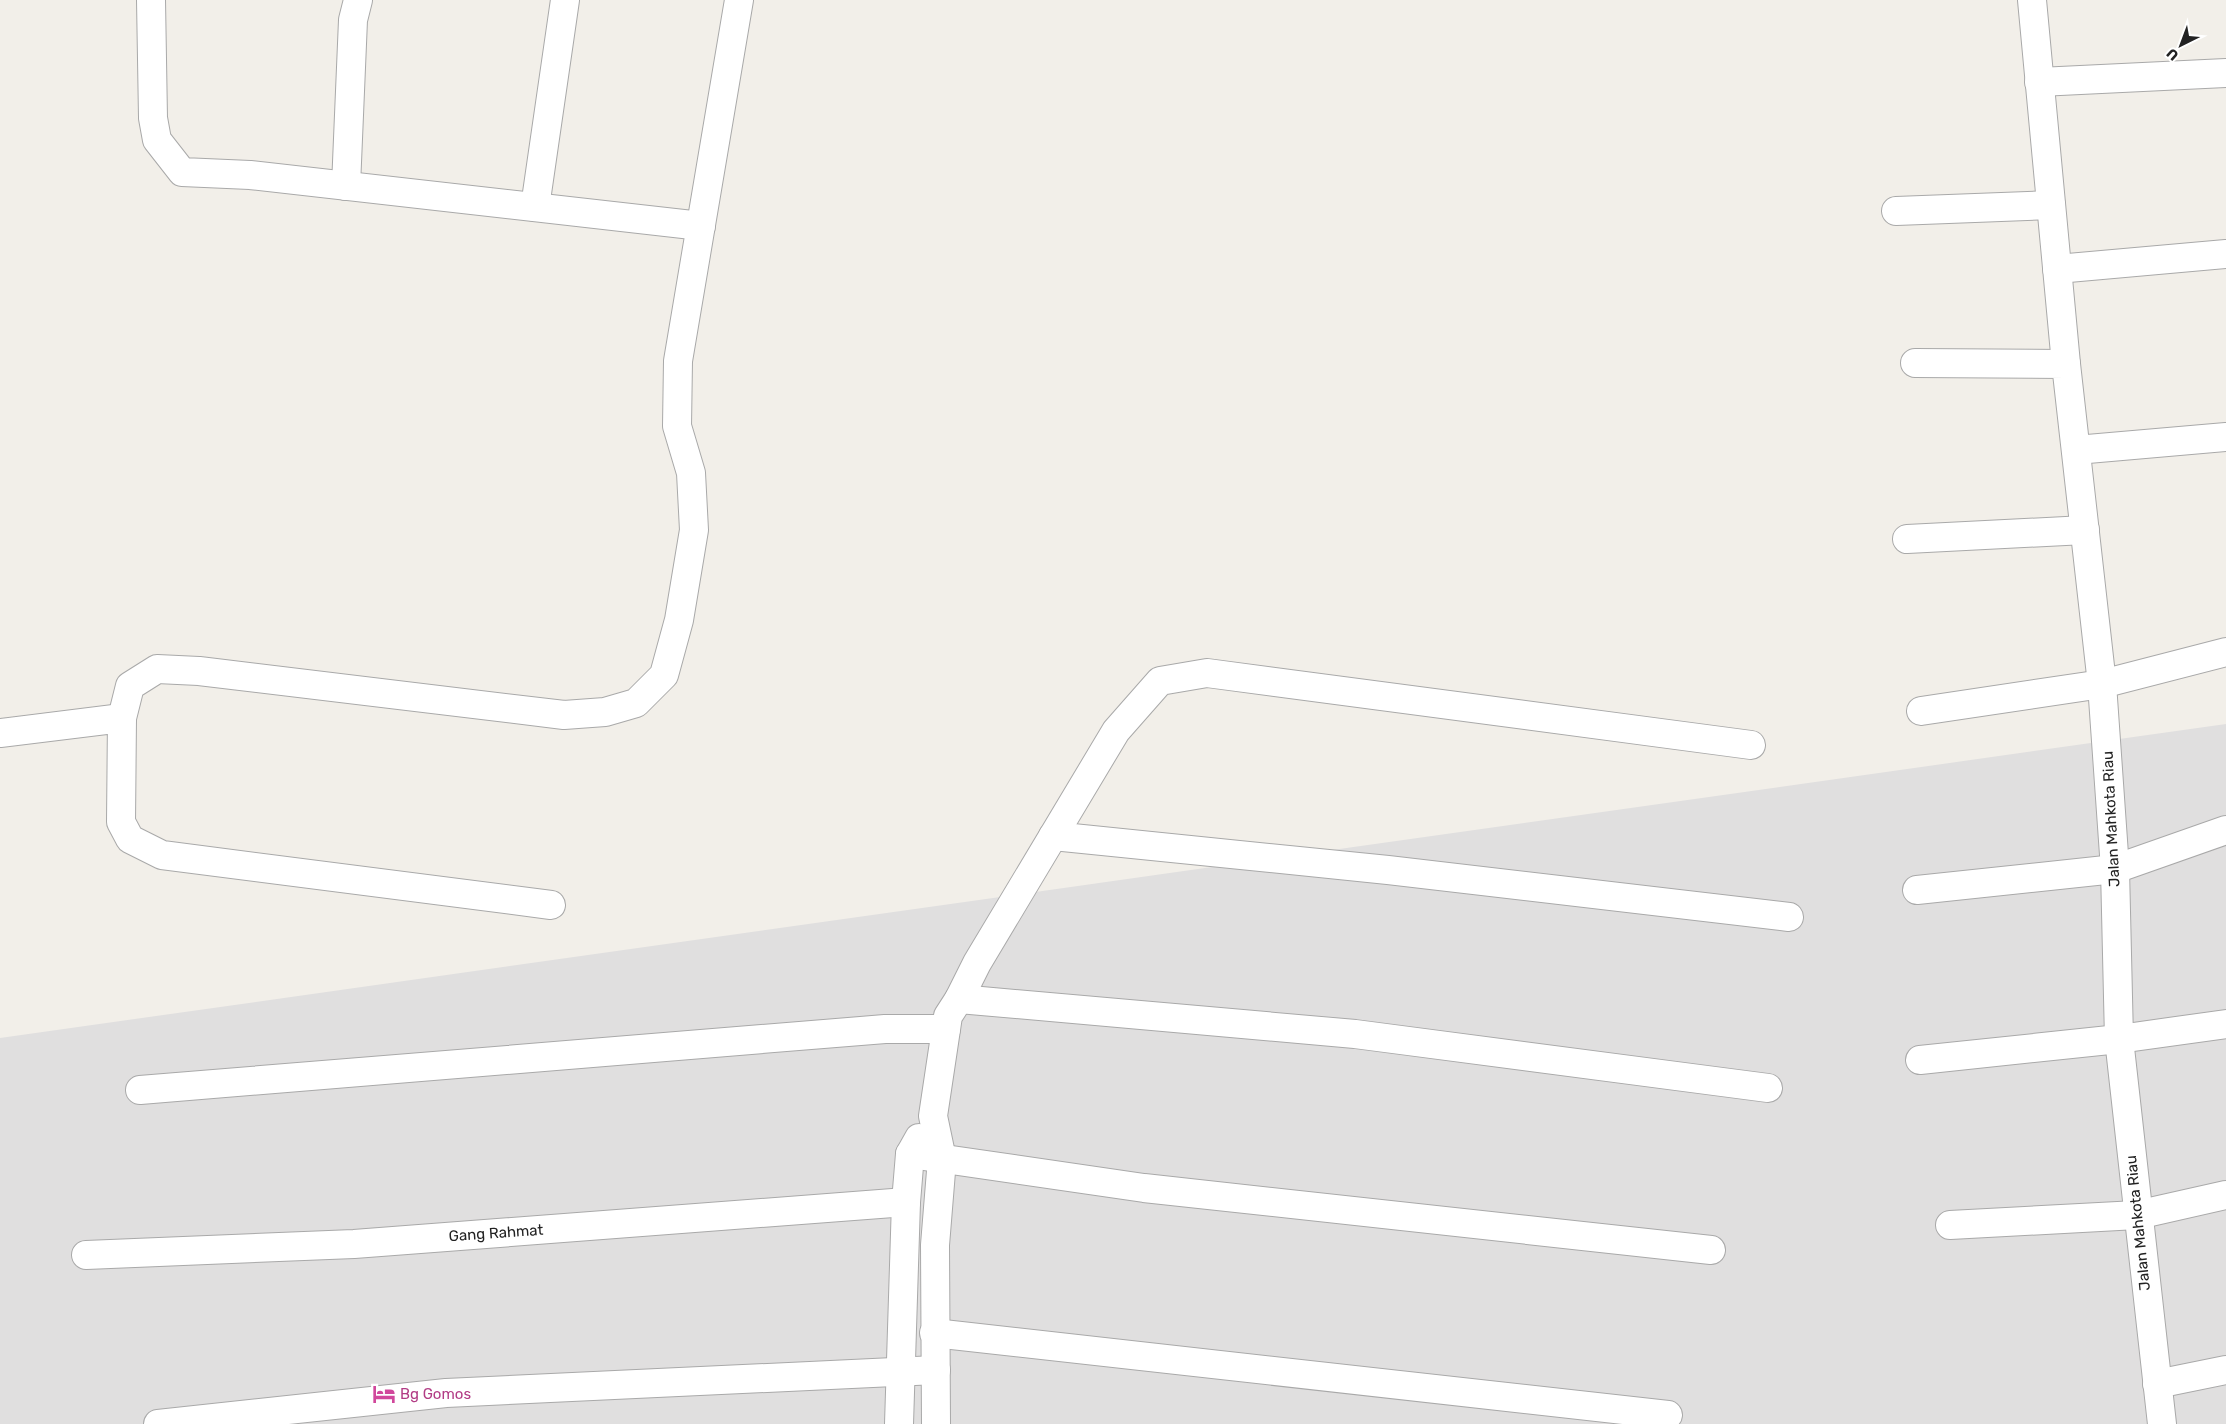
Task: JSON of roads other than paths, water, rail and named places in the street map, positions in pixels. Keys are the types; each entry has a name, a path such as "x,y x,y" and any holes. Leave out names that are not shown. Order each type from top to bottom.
{"street":[{"path":"151,0 153,118 157,140 182,172 250,175 701,226"},
{"path":"535,207 565,0"},
{"path":"551,905 162,854 130,839 121,822 122,718 130,686 157,669 199,671 564,714 605,712 636,703 664,675 680,620 694,530 692,473 677,426 678,361 740,0"},
{"name":"Jalan Mahkota Riau","path":"2032,0 2066,364 2102,684 2115,869 2119,1039 2137,1215 2162,1424"},
{"path":"346,186 353,7"},
{"path":"2039,82 2226,73"},
{"path":"1896,211 2051,205"},
{"path":"2057,269 2226,254"},
{"path":"1915,363 2066,364"},
{"path":"2076,450 2226,437"},
{"path":"1907,539 2085,530"},
{"path":"1921,711 2102,684 2226,652"},
{"path":"936,1424 934,1333 937,1203 942,1159 933,1116 948,1016 959,1000 976,963 1116,730 1160,681 1207,673 1751,745"},
{"path":"0,733 122,718"},
{"path":"1917,890 2115,869 2226,830"},
{"path":"1052,836 1388,870 1789,916"},
{"path":"959,1000 1355,1034 1768,1088"},
{"path":"1920,1060 2119,1039 2226,1024"},
{"path":"140,1090 885,1029 946,1029"},
{"path":"900,1424 906,1202 910,1154 933,1116"},
{"path":"910,1154 1144,1188 1711,1250"},
{"path":"1950,1225 2137,1215 2226,1195"},
{"name":"Gang Rahmat","path":"86,1255 354,1244 906,1202"},
{"path":"934,1333 1668,1415"},
{"path":"158,1424 446,1393 936,1370"},
{"path":"2157,1384 2226,1370"}],"place":[{"name":"Bg Gomos","path":"384,1394"}]}
